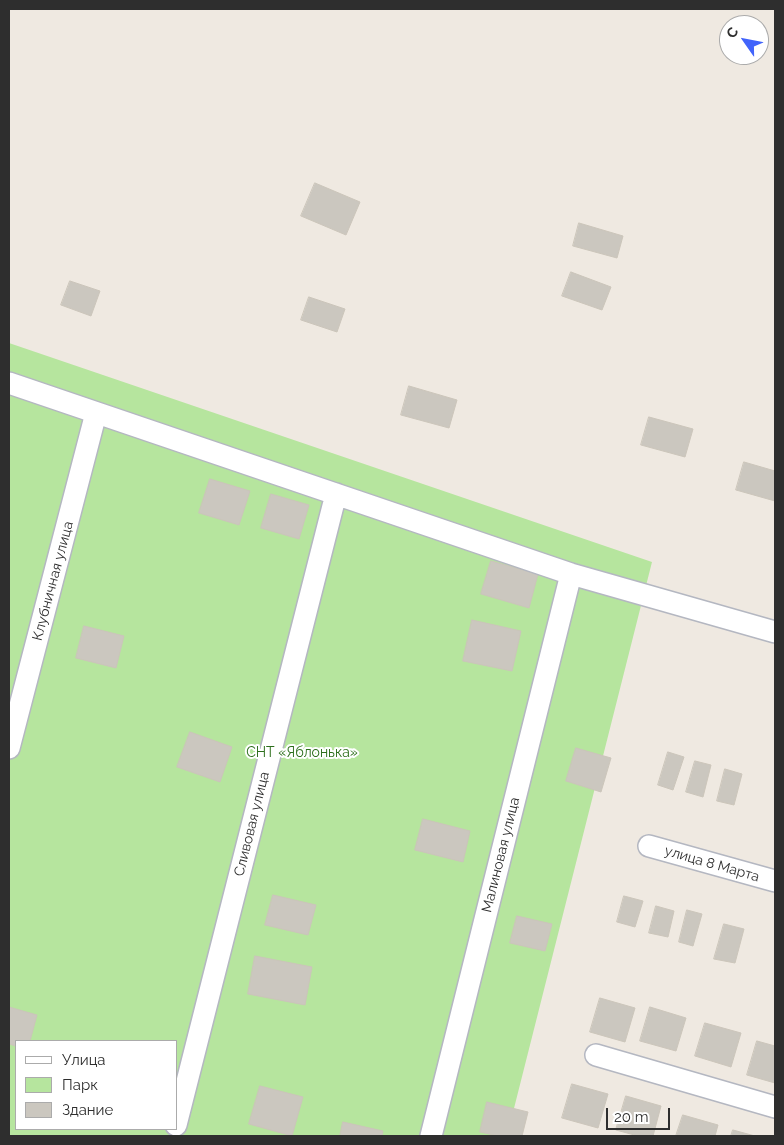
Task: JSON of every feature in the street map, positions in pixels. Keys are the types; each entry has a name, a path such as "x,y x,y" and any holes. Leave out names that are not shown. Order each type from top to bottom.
{"street":[{"path":"9,383 571,574 775,632"},
{"name":"Клубничная улица","path":"9,748 96,413"},
{"name":"Сливовая улица","path":"178,1119 336,494"},
{"name":"Малиновая улица","path":"431,1136 571,574"},
{"name":"улица 8 Марта","path":"649,846 775,881"},
{"path":"596,1055 775,1108"}],"green space":[{"name":"СНТ «Яблонька»","path":"9,343 652,562 507,1136 9,1136"}],"building":[{"path":"315,183 360,202 346,235 301,216"},
{"path":"579,223 623,236 617,258 573,246"},
{"path":"571,272 611,287 602,310 562,296"},
{"path":"70,281 100,291 91,316 61,305"},
{"path":"309,297 345,309 337,332 301,320"},
{"path":"409,386 457,400 449,428 401,415"},
{"path":"649,417 693,429 685,457 641,445"},
{"path":"744,462 775,471 775,501 736,490"},
{"path":"210,479 250,491 239,525 199,513"},
{"path":"271,494 309,505 299,539 261,528"},
{"path":"491,561 538,574 529,608 481,594"},
{"path":"472,620 521,631 512,671 463,661"},
{"path":"84,626 124,636 116,668 76,658"},
{"path":"190,732 232,747 220,782 177,767"},
{"path":"576,748 611,758 601,792 566,781"},
{"path":"668,752 684,757 673,790 658,785"},
{"path":"695,761 711,765 703,797 686,792"},
{"path":"725,769 742,774 734,805 717,801"},
{"path":"423,819 470,831 463,862 415,850"},
{"path":"273,895 316,905 308,935 265,925"},
{"path":"624,896 643,901 635,927 617,922"},
{"path":"656,906 674,911 668,937 649,933"},
{"path":"687,910 702,914 693,946 679,942"},
{"path":"517,916 552,924 545,951 510,943"},
{"path":"724,924 744,929 735,963 714,959"},
{"path":"255,956 312,967 305,1005 248,994"},
{"path":"600,998 635,1008 625,1042 590,1032"},
{"path":"9,1007 37,1015 30,1040 15,1040 15,1046 9,1044"},
{"path":"650,1007 686,1018 676,1051 640,1041"},
{"path":"705,1023 741,1033 731,1067 695,1056"},
{"path":"757,1041 775,1046 775,1083 747,1075"},
{"path":"572,1084 608,1094 598,1128 562,1118"},
{"path":"260,1086 303,1097 292,1136 249,1124"},
{"path":"626,1096 661,1106 653,1136 638,1136 616,1130"},
{"path":"487,1102 528,1112 522,1136 498,1136 480,1132"},
{"path":"683,1115 718,1125 715,1136 676,1136"},
{"path":"343,1122 383,1131 382,1136 340,1136"},
{"path":"733,1130 755,1136 731,1136"}]}
